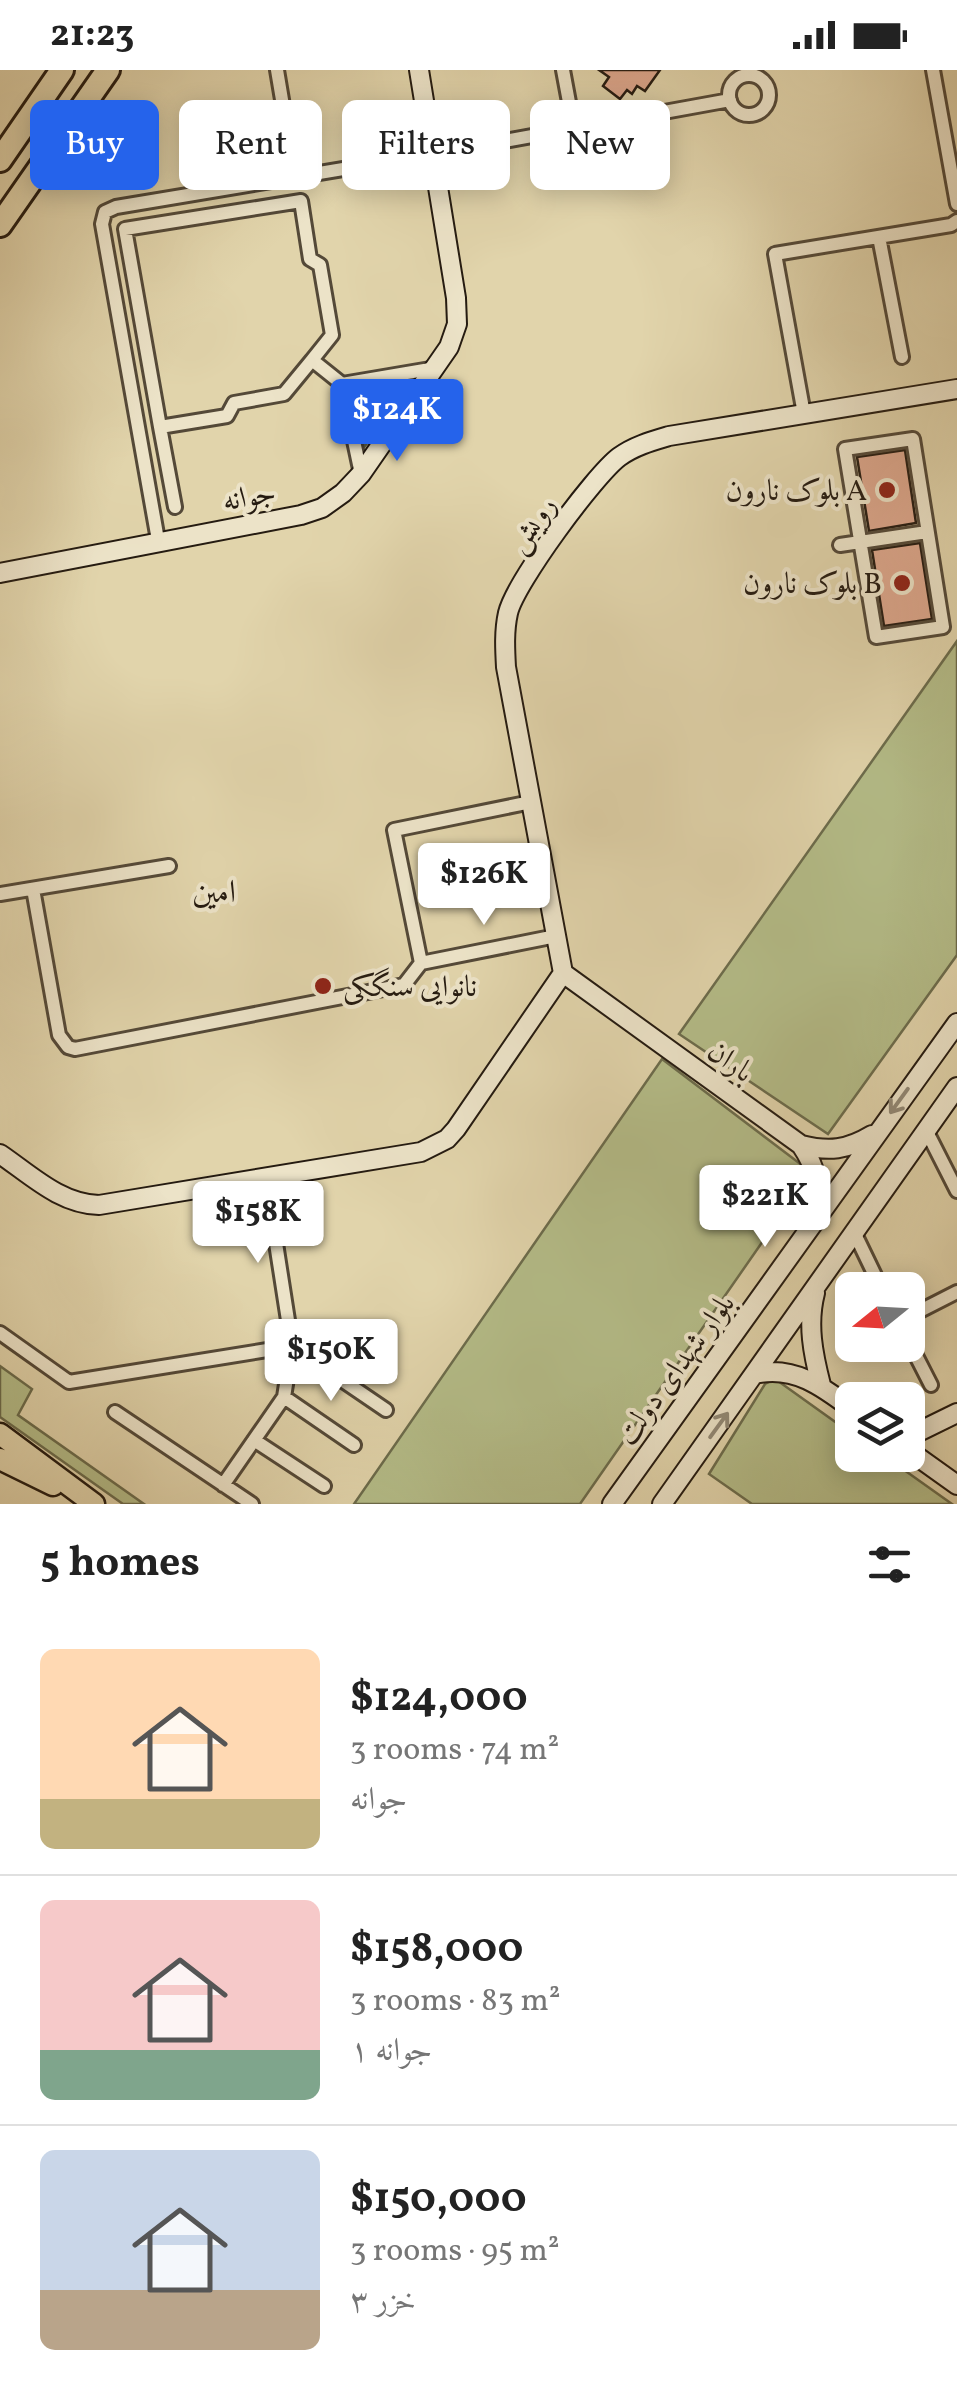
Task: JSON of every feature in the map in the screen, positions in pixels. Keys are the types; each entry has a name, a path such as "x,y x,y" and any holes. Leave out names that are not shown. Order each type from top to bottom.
{"highway":[{"path":"0,160 62,70"},
{"path":"0,226 108,70"}],"main road":[{"path":"0,1434 93,1504"},
{"path":"0,1460 93,1504"}],"street":[{"path":"276,70 281,100"},
{"name":"جوانه","path":"419,70 424,100"},
{"path":"563,70 569,100"},
{"path":"933,70 957,204"},
{"path":"746,73 764,81 769,93 767,106 757,114 745,115 730,100 734,82 746,73"},
{"path":"670,111 730,100"},
{"path":"158,540 102,224 105,212 116,207 217,190"},
{"name":"جوانه","path":"0,572 322,508 343,493 436,368 457,324 439,190"},
{"path":"160,426 227,416 234,403 284,394 332,335 320,265 310,259 301,201 125,230 160,426 175,507"},
{"path":"804,414 775,254 957,222"},
{"path":"879,237 902,357"},
{"path":"312,360 342,384 360,474"},
{"path":"342,384 436,368"},
{"name":"رویش","path":"563,973 506,668 504,635 508,610 521,585 602,472 622,454 669,436 957,389"},
{"path":"913,438 928,532 943,628 876,638 844,449 913,438"},
{"path":"840,545 928,532"},
{"path":"421,963 394,830 531,802"},
{"path":"0,894 168,866"},
{"path":"34,889 59,1034 68,1047 75,1049 404,986 421,963 556,936"},
{"path":"0,1154 60,1196 86,1205 420,1152 447,1139 563,973"},
{"name":"باران","path":"563,973 800,1145"},
{"name":"بلوار شهدای دولت","path":"612,1504 957,1023"},
{"path":"662,1504 957,1087"},
{"path":"926,1130 957,1191"},
{"path":"800,1145 837,1150 854,1146 877,1132"},
{"path":"800,1145 818,1178 812,1223"},
{"path":"223,1484 284,1397 292,1346 266,1179"},
{"path":"855,1234 873,1272"},
{"path":"817,1284 810,1310 821,1386"},
{"path":"925,1308 957,1292"},
{"path":"0,1333 70,1382 292,1346 386,1410"},
{"path":"919,1362 930,1385"},
{"path":"756,1374 788,1372 835,1396"},
{"path":"284,1397 354,1446"},
{"path":"116,1412 252,1504"},
{"path":"925,1429 957,1413"},
{"path":"254,1440 324,1486"},
{"path":"925,1462 957,1485"}],"green space":[{"path":"411,383 365,446 354,393"},
{"path":"957,641 957,955 828,1134 679,1034"},
{"path":"662,1059 811,1172 580,1504 354,1504"},
{"path":"0,1366 32,1389 18,1415 144,1504 123,1504 0,1417"},
{"path":"778,1381 835,1422 835,1472 907,1472 952,1504 752,1504 709,1474 765,1384"}],"building":[{"path":"599,70 660,70 645,91 637,86 632,94 627,90 620,99 603,86 609,77"},
{"name":"بلوک نارون A","path":"905,450 916,523 869,531 857,457"},
{"name":"بلوک نارون B","path":"920,543 932,619 884,626 872,550"}],"place":[{"name":"بلوک نارون A","path":"887,490"},
{"name":"بلوک نارون B","path":"902,583"},
{"name":"نانوایی سنگکی","path":"323,986"}],"district":[{"name":"امین","path":"214,891"}]}
